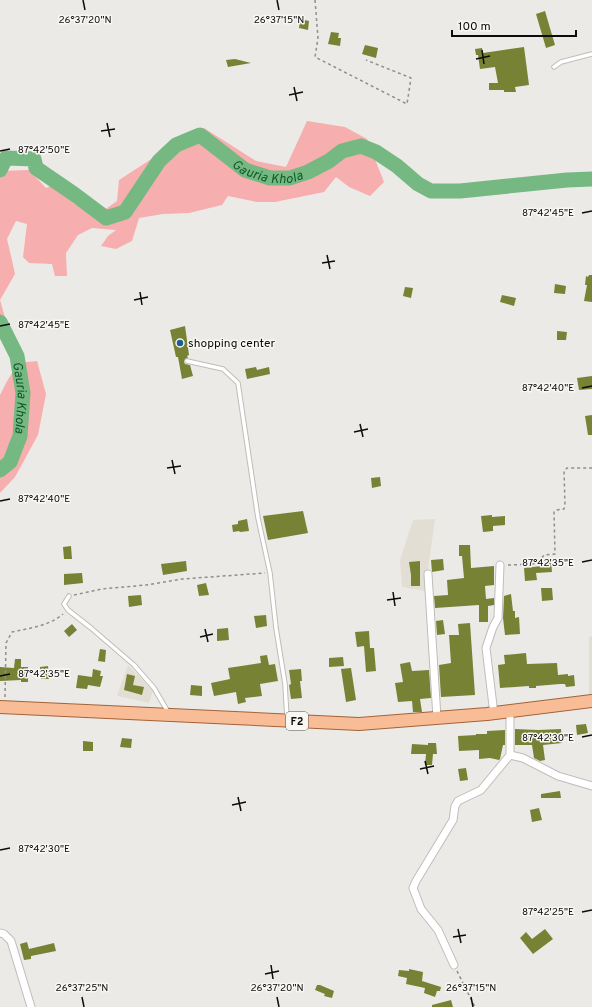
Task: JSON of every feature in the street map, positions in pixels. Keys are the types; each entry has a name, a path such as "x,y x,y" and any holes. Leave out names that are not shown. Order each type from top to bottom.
{"main road":[{"name":"F2","path":"2,707 359,724 494,714 592,701"}],"street":[{"path":"494,714 486,648 493,627 498,618 500,565"},
{"path":"428,574 437,718"},
{"path":"454,965 438,930 421,909 413,888 453,820 455,806 458,801 481,790 510,755 510,711"},
{"path":"510,755 523,758 558,776 592,786"},
{"path":"0,933 4,934 11,941 31,1007"}],"lane":[{"path":"554,67 561,62 592,54"},
{"path":"187,361 222,369 238,383 258,518 270,573 276,628 286,684 286,720"},
{"path":"69,596 64,604 68,610 134,665 154,688 169,714"}],"path":[{"path":"315,0 318,38 315,58 407,104 411,78 366,60"},
{"path":"500,565 533,564 544,555 555,554 554,512 556,510 564,509 565,506 564,471 566,468 592,468"},
{"path":"69,596 102,589 182,579 270,573"},
{"path":"2,707 6,644 12,632 38,627 57,619 68,610"},
{"path":"454,965 475,1007"}],"shaded area":[{"path":"307,121 345,127 367,139 384,182 370,196 349,187 336,177 324,192 275,202 257,202 228,196 222,205 189,213 163,214 139,218 132,241 116,249 101,246 108,236 116,230 92,228 78,235 66,253 67,276 55,276 52,264 29,263 23,257 27,224 16,221 7,239 15,274 0,300 0,171 29,170 46,188 58,183 73,203 96,216 117,201 119,180 204,128 256,161 286,167"},
{"path":"0,300 10,335 0,335"},
{"path":"37,361 46,394 38,435 15,477 0,493 0,395 18,363"},
{"path":"435,519 425,591 402,587 400,560 413,520"},
{"path":"592,636 592,695 589,695 589,637"},
{"path":"128,665 153,691 149,703 117,696"}],"building":[{"path":"545,11 555,45 546,48 536,14"},
{"path":"300,19 309,21 308,30 299,28"},
{"path":"331,32 339,33 338,38 341,38 340,46 328,44"},
{"path":"365,45 378,48 376,58 362,54"},
{"path":"524,47 529,85 515,87 516,92 489,90 489,83 498,83 495,67 480,69 478,55 476,55 475,49 482,48 483,53"},
{"path":"235,59 251,63 228,67 226,60"},
{"path":"589,275 592,275 592,302 584,301 587,285 585,285 586,276 588,277"},
{"path":"555,284 566,286 565,294 554,293"},
{"path":"405,287 413,288 411,298 403,296"},
{"path":"502,295 516,298 514,306 500,302"},
{"name":"shopping center","path":"185,326 189,355 184,362 185,364 190,365 193,376 182,379 178,357 176,357 170,330"},
{"path":"557,331 567,332 566,340 557,340"},
{"path":"256,367 257,370 269,367 270,374 247,379 245,369"},
{"path":"592,376 592,389 579,390 577,378"},
{"path":"592,415 592,435 588,435 585,416"},
{"path":"380,477 381,486 372,488 371,478"},
{"path":"303,511 308,533 268,540 263,516"},
{"path":"492,515 492,517 505,516 505,525 493,526 493,531 483,532 481,516"},
{"path":"247,519 249,531 233,532 232,525 238,524 238,521"},
{"path":"459,545 470,545 471,568 494,566 494,585 485,586 486,599 494,598 494,605 488,606 488,622 479,622 479,605 435,608 434,596 448,595 447,580 464,578 462,556 459,556"},
{"path":"71,546 72,559 64,559 63,547"},
{"path":"443,559 444,570 432,572 431,560"},
{"path":"186,561 187,571 163,575 161,564"},
{"path":"420,561 420,586 411,586 409,562"},
{"path":"551,561 552,572 536,573 537,580 525,581 524,568 542,566 542,562"},
{"path":"82,573 83,583 64,585 64,574"},
{"path":"206,583 209,595 199,596 197,585"},
{"path":"541,588 552,588 553,600 542,601"},
{"path":"511,594 515,618 519,617 520,634 505,635 503,618 504,596"},
{"path":"141,595 142,605 129,607 128,596"},
{"path":"266,615 267,626 256,628 254,616"},
{"path":"443,620 445,634 437,635 436,621"},
{"path":"470,623 475,695 441,697 439,665 451,663 449,635 459,635 458,624"},
{"path":"72,624 77,630 69,637 64,631"},
{"path":"228,628 229,640 217,641 217,629"},
{"path":"369,631 370,648 374,648 376,671 366,672 364,646 357,647 355,632"},
{"path":"100,649 106,650 105,662 98,661"},
{"path":"526,653 527,664 557,663 558,675 574,675 575,686 566,687 565,684 560,684 536,686 536,688 529,688 529,686 500,688 498,665 505,664 504,655"},
{"path":"267,655 269,665 275,664 278,681 260,684 262,696 245,698 246,702 238,704 236,692 214,696 211,683 230,679 228,668 261,663 260,656"},
{"path":"343,657 344,666 329,667 329,658"},
{"path":"15,659 21,659 21,667 28,667 28,682 21,682 21,680 0,681 0,667 14,668"},
{"path":"410,662 412,671 429,670 431,698 420,699 422,712 413,712 412,701 398,702 395,683 403,682 400,664"},
{"path":"48,666 49,679 41,679 40,667"},
{"path":"351,668 356,700 346,702 341,669"},
{"path":"93,669 101,671 100,676 103,676 100,687 88,685 87,689 76,688 78,675 92,677"},
{"path":"301,669 302,681 300,681 302,698 291,699 289,670"},
{"path":"127,674 135,676 133,685 144,687 142,695 124,690"},
{"path":"191,685 202,686 202,696 190,695"},
{"path":"586,724 588,733 577,735 576,725"},
{"path":"515,729 561,729 562,743 543,745 545,760 540,761 534,758 532,745 515,745"},
{"path":"505,730 505,745 503,745 499,760 490,758 479,759 479,750 459,751 458,736 487,734 487,731"},
{"path":"122,738 132,739 131,748 120,747"},
{"path":"83,741 93,742 93,751 83,751"},
{"path":"428,743 436,743 437,754 433,754 432,765 425,765 426,754 411,754 412,744 428,745"},
{"path":"466,768 468,780 460,781 458,769"},
{"path":"560,791 561,798 541,798 541,794"},
{"path":"539,808 542,820 532,822 530,810"},
{"path":"545,929 553,939 533,954 520,938 526,932 532,939"},
{"path":"27,942 29,949 54,943 56,951 31,956 31,959 24,960 20,944"},
{"path":"409,969 423,972 422,981 441,987 440,991 437,991 435,997 424,993 425,988 406,984 407,978 398,976 399,970 409,971"},
{"path":"317,985 334,991 332,998 324,996 325,994 315,990"},
{"path":"451,1000 453,1007 432,1007 432,1005"}],"waterway":[{"name":"Gauria Khola","path":"0,170 6,158 34,159 36,168 106,218 125,212 159,161 176,145 200,135 245,170 270,178 290,178 308,172 329,161 342,151 361,146 376,152 397,166 418,184 431,191 460,191 567,180 592,179"},
{"name":"Gauria Khola","path":"0,322 17,356 23,393 20,436 10,462 0,470"}],"place":[{"name":"shopping center","path":"180,343"}]}
